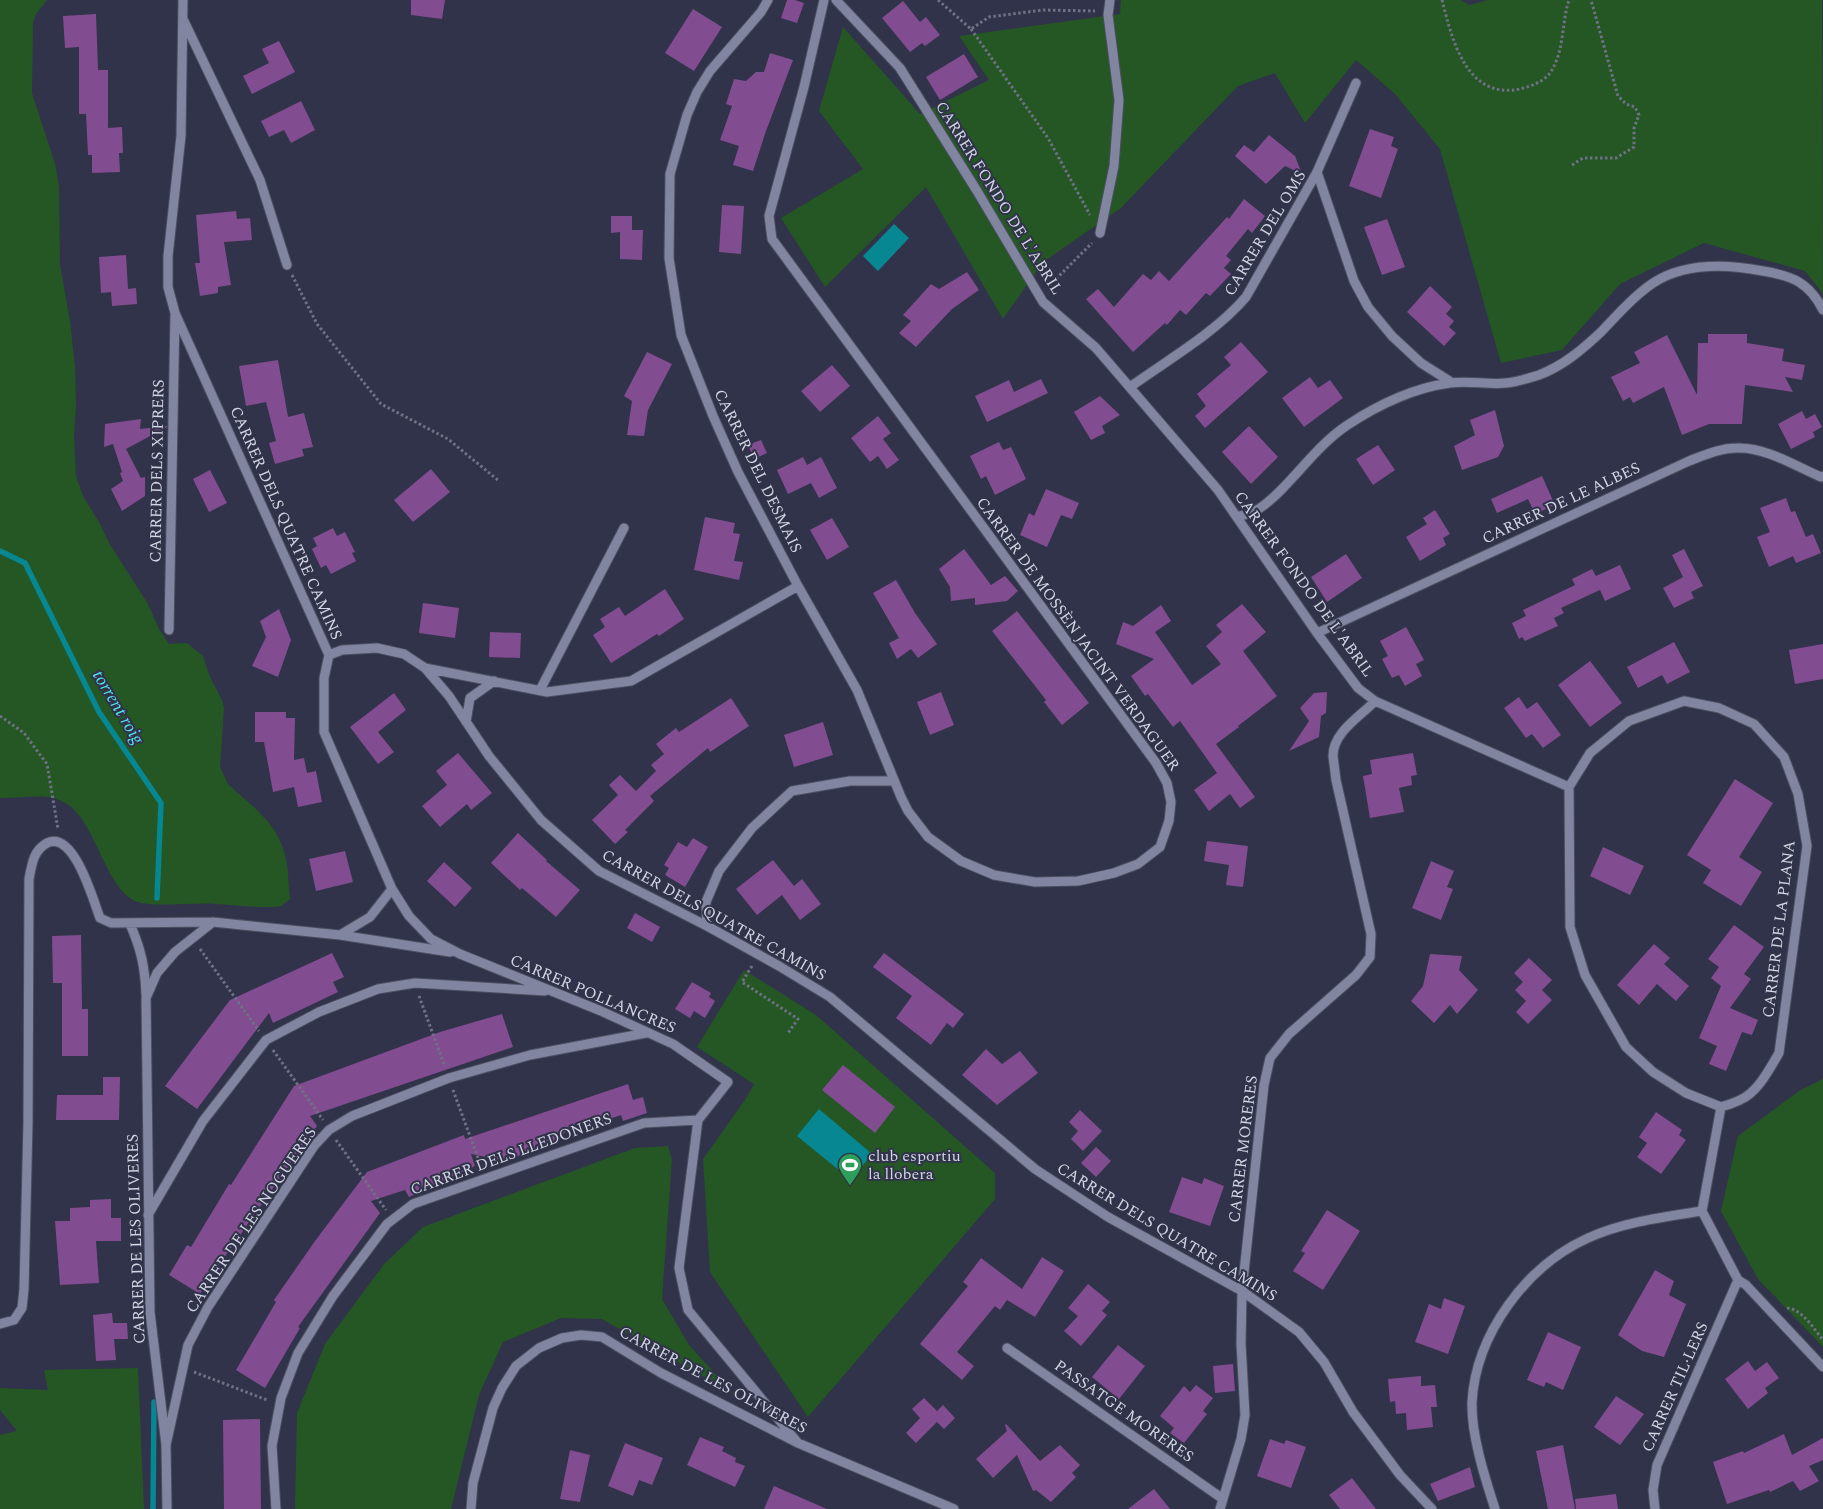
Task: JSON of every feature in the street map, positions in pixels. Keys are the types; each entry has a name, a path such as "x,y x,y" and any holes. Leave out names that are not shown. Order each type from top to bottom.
{"street":[{"name":"CARRER DELS QUATRE CAMINS","path":"183,0 181,136 168,256 168,287 175,313 329,655 342,650 377,648 404,654 425,668 449,696 489,756 541,820 599,871 707,926 830,997 1035,1169 1108,1217 1242,1292 1299,1332 1324,1362 1353,1412 1400,1475 1432,1509"},
{"name":"CARRER DEL DESMAIS","path":"768,0 761,12 710,71 697,92 687,115 670,174 669,258 681,335 713,416 738,472 798,586"},
{"name":"CARRER DE MOSSÈN JACINT VERDAGUER","path":"798,586 857,690 904,804 928,837 947,851 960,860 994,875 1035,882 1078,881 1114,873 1138,864 1160,847 1169,821 1171,802 1167,783 1156,762 772,240 769,216 804,87 824,0"},
{"name":"CARRER FONDO DE L'ABRIL","path":"836,0 900,68 977,191 1043,302 1096,348 1218,490 1317,633 1358,688 1375,701 1569,787"},
{"path":"1100,233 1114,166 1120,100 1108,15 1110,0"},
{"path":"182,17 260,180 287,265"},
{"path":"1317,172 1356,83"},
{"name":"CARRER DEL OMS","path":"1317,172 1354,281 1368,307 1392,336 1421,363 1450,382"},
{"name":"CARRER DEL OMS","path":"1130,386 1214,327 1237,308 1246,297 1317,172"},
{"path":"1237,517 1255,512 1268,503 1312,456 1345,427 1388,402 1450,382 1507,383 1540,374 1559,366 1585,347 1631,301 1654,282 1681,270 1713,265 1755,269 1788,276 1803,284 1816,295 1823,310"},
{"name":"CARRER DELS XIPRERS","path":"169,630 175,313"},
{"name":"CARRER DE LE ALBES","path":"1317,633 1716,450 1738,448 1763,451 1822,478"},
{"path":"540,690 624,528"},
{"path":"425,668 547,692 631,681 798,586"},
{"name":"CARRER POLLANCRES","path":"329,655 324,678 324,732 392,889 409,916 431,939 460,954 601,1011 646,1033 674,1044 728,1082 698,1120"},
{"path":"466,722 470,698 494,682"},
{"name":"CARRER MORERES","path":"1220,1509 1241,1438 1245,1415 1242,1292 1264,1085 1270,1058 1289,1034 1356,975 1370,957 1371,934 1336,780 1333,755 1342,731 1375,701"},
{"name":"CARRER DE LA PLANA","path":"1569,787 1590,753 1629,721 1684,701 1719,708 1754,724 1784,757 1798,794 1808,846 1779,1054 1757,1086 1741,1100 1721,1107"},
{"path":"707,926 706,902 719,871 752,828 792,791 850,781 894,782"},
{"path":"1569,787 1570,927 1585,975 1626,1047 1654,1072 1686,1093 1721,1107 1702,1211 1738,1280 1746,1285 1823,1367"},
{"path":"0,1324 14,1320 22,1308 24,1289 28,1123 29,879 32,860 38,848 50,842 60,842 73,853 100,918 111,923 213,922 340,935 460,954"},
{"path":"340,935 370,917 392,889"},
{"name":"CARRER DE LES OLIVERES","path":"146,998 157,973 175,952 213,922"},
{"name":"CARRER DE LES OLIVERES","path":"130,924 145,970 150,1312 166,1445 168,1509"},
{"path":"148,1215 203,1121 266,1040 319,1012 378,989 414,983 554,992"},
{"name":"CARRER DE LES NOGUERES","path":"166,1445 188,1345 208,1307 314,1146 329,1130 352,1116 449,1078 530,1055 646,1033"},
{"path":"698,1120 679,1268 688,1310 798,1443"},
{"name":"CARRER DELS LLEDONERS","path":"276,1509 272,1446 280,1404 298,1354 333,1296 387,1224 413,1204 644,1123 698,1120"},
{"path":"1495,1509 1486,1484 1476,1441 1472,1403 1477,1370 1495,1328 1508,1307 1528,1282 1548,1263 1567,1249 1588,1238 1612,1229 1664,1217 1702,1211"},
{"name":"CARRER TIL·LERS","path":"1655,1509 1653,1490 1657,1465 1738,1280"},
{"name":"CARRER DE LES OLIVERES","path":"471,1509 473,1483 494,1408 502,1388 516,1366 539,1348 562,1338 581,1335 602,1337 661,1372 798,1443 954,1509"},
{"name":"PASSATGE MORERES","path":"1008,1348 1223,1499"}],"path":[{"path":"938,0 971,29 1048,138 1100,233 1053,284 1038,294"},
{"path":"1442,0 1457,51 1469,72 1484,83 1501,90 1533,86 1549,74 1562,47 1566,8 1569,0"},
{"path":"1572,166 1583,158 1616,158 1634,147 1634,128 1638,115 1635,107 1626,104 1618,96 1591,0"},
{"path":"971,29 989,17 1043,10 1096,11 1108,15"},
{"path":"287,265 317,324 381,404 448,439 499,481"},
{"path":"0,716 24,733 47,764 60,842"},
{"path":"192,937 393,1219"},
{"path":"759,955 742,982 798,1019 788,1033"},
{"path":"183,1368 280,1404"}],"shaded area":[{"path":"0,0 47,0 36,14 33,22 32,93 55,164 59,186 60,265 70,321 75,367 76,405 74,434 76,476 83,496 109,543 148,604 159,629 169,644 187,643 203,656 224,708 220,767 228,784 268,821 279,839 285,855 290,899 281,906 159,905 141,903 129,897 119,887 87,827 78,814 67,804 52,798 35,796 0,798"},
{"path":"1121,0 1461,0 1469,5 1488,0 1822,0 1823,294 1805,271 1704,243 1620,284 1562,350 1501,363 1440,149 1395,94 1356,60 1305,123 1275,73 1238,86 1121,208 1043,262 1003,319 926,187 825,287 781,218 863,169 819,111 843,27 920,114 989,80 959,36 1120,14"},
{"path":"894,224 909,238 878,271 863,256"},
{"name":"club esportiu la llobera","path":"744,970 816,1015 995,1173 995,1199 808,1417 710,1272 703,1159 747,1097 754,1084 697,1047"},
{"path":"1823,1079 1823,1347 1758,1279 1721,1211 1738,1136 1799,1091"},
{"path":"819,1109 872,1154 851,1180 797,1136"},
{"path":"668,1146 672,1159 662,1299 689,1345 734,1394 602,1319 561,1318 503,1342 479,1395 451,1509 295,1509 297,1413 325,1344 384,1264 423,1227 635,1148"},
{"path":"138,1368 144,1509 0,1509 0,1435 17,1431 0,1410 0,1388 48,1390 44,1370"}],"building":[{"path":"411,0 445,0 442,19 411,15"},
{"path":"787,0 804,3 797,23 781,18"},
{"path":"903,1 920,22 926,17 940,35 925,46 922,43 910,52 882,18"},
{"path":"693,9 722,27 694,71 665,53"},
{"path":"96,14 98,70 108,70 108,128 122,127 123,153 119,153 120,172 92,173 92,155 88,155 86,114 79,114 79,47 65,48 63,16"},
{"path":"279,41 295,72 252,94 243,76 269,63 262,49"},
{"path":"770,53 793,60 753,171 733,165 739,146 720,140 732,106 726,104 734,79 746,81 756,72 764,72"},
{"path":"964,54 978,77 940,100 926,77"},
{"path":"301,101 315,130 291,143 284,130 269,137 261,121"},
{"path":"1370,129 1394,137 1391,146 1398,149 1381,198 1349,186"},
{"path":"1269,135 1295,156 1302,174 1285,166 1266,184 1235,156 1244,145 1254,152"},
{"path":"1244,199 1265,216 1252,233 1248,229 1226,256 1231,260 1224,268 1231,274 1210,296 1206,293 1186,315 1180,310 1167,325 1165,323 1133,352 1086,299 1098,289 1114,307 1143,274 1151,280 1159,271 1169,281 1227,217 1229,219"},
{"path":"722,205 744,206 741,254 719,252"},
{"path":"236,211 237,219 250,218 252,240 224,242 231,285 218,287 218,293 200,296 195,263 200,263 196,215"},
{"path":"611,216 632,216 632,230 643,230 642,260 620,259 620,232 611,233"},
{"path":"1387,219 1405,267 1382,275 1364,227"},
{"path":"126,255 128,289 136,288 137,304 112,306 111,292 101,293 99,257"},
{"path":"967,272 979,290 952,309 916,347 899,333 911,321 903,315 931,284 939,289"},
{"path":"1430,286 1452,307 1446,314 1454,321 1449,327 1456,333 1444,346 1407,312"},
{"path":"1708,334 1747,334 1747,343 1784,349 1782,361 1805,365 1802,380 1785,377 1793,392 1745,385 1742,424 1709,424 1682,435 1664,387 1633,403 1630,397 1623,401 1611,377 1640,363 1634,352 1667,335 1697,395 1698,343 1708,343"},
{"path":"1241,342 1268,372 1205,428 1195,416 1206,406 1197,394 1231,365 1224,357"},
{"path":"647,352 672,364 648,410 644,436 627,435 632,401 624,396"},
{"path":"278,360 288,417 304,413 313,447 302,449 304,456 275,464 269,443 276,441 266,402 246,406 239,366"},
{"path":"832,365 850,386 820,412 801,391"},
{"path":"1310,377 1318,388 1330,380 1343,398 1304,427 1282,398"},
{"path":"1041,379 1048,393 987,422 975,396 1009,380 1014,392"},
{"path":"1100,396 1120,415 1102,426 1105,433 1091,440 1074,412"},
{"path":"1495,410 1504,446 1498,457 1462,470 1454,446 1475,435 1470,420"},
{"path":"1802,411 1806,419 1815,414 1822,427 1813,432 1815,437 1791,449 1778,424"},
{"path":"878,416 891,433 883,439 899,460 887,469 878,456 870,462 851,438"},
{"path":"141,419 140,429 167,427 126,449 141,478 145,477 145,496 122,511 111,489 123,481 120,473 122,472 113,444 104,447 105,424"},
{"path":"1249,426 1278,457 1251,484 1222,452"},
{"path":"761,440 767,453 754,459 748,445"},
{"path":"999,442 1003,450 1011,447 1026,479 995,495 986,476 981,479 970,456"},
{"path":"1378,445 1395,470 1373,485 1356,459"},
{"path":"803,457 807,465 821,457 837,488 819,498 811,483 788,494 777,470"},
{"path":"431,469 450,492 413,522 394,500"},
{"path":"210,470 227,503 209,512 193,479"},
{"path":"1542,476 1555,505 1535,514 1528,499 1497,513 1491,499"},
{"path":"1046,489 1079,503 1072,519 1061,515 1047,547 1020,535 1029,513 1034,516"},
{"path":"1786,498 1791,512 1795,511 1806,537 1813,534 1821,553 1796,563 1793,556 1769,567 1757,537 1770,532 1760,508"},
{"path":"1435,510 1450,534 1443,538 1446,545 1420,561 1406,537 1427,524 1423,518"},
{"path":"705,517 735,523 733,533 740,534 734,561 743,562 739,580 694,570"},
{"path":"832,518 849,547 827,560 810,530"},
{"path":"333,528 337,536 345,532 355,552 352,553 356,561 331,574 326,565 321,568 312,549 317,546 313,538"},
{"path":"964,549 991,585 1005,576 1018,591 1007,601 975,605 975,598 951,601 950,587 939,569"},
{"path":"1684,549 1703,586 1691,592 1694,598 1674,608 1663,588 1683,577 1672,555"},
{"path":"1346,554 1362,578 1327,602 1311,577"},
{"path":"1620,565 1631,589 1605,601 1600,590 1561,608 1564,613 1554,618 1558,626 1525,641 1522,637 1519,639 1512,623 1526,616 1523,610 1575,585 1572,579 1592,569 1596,576"},
{"path":"896,580 915,613 937,644 918,658 911,649 897,659 889,643 899,638 873,593"},
{"path":"665,589 684,619 659,636 657,634 611,663 593,635 605,627 600,619 619,607 625,616"},
{"path":"423,603 459,608 455,638 419,633"},
{"path":"1242,604 1266,632 1243,651 1277,696 1216,744 1255,797 1240,808 1230,794 1209,811 1194,790 1217,773 1180,721 1173,727 1148,694 1145,696 1131,676 1154,659 1116,644 1123,622 1133,626 1161,605 1171,621 1155,632 1192,685 1221,664 1206,646 1222,632 1216,625"},
{"path":"279,609 291,640 278,677 252,666 266,637 260,621"},
{"path":"1017,611 1089,703 1062,725 1044,702 1046,700 992,631"},
{"path":"1406,627 1424,660 1416,664 1422,676 1405,686 1399,675 1392,678 1382,659 1388,656 1380,641"},
{"path":"490,632 521,633 520,658 489,657"},
{"path":"1674,642 1690,672 1667,684 1662,675 1638,688 1627,667"},
{"path":"1823,644 1823,679 1795,684 1789,650"},
{"path":"1590,661 1622,703 1590,727 1558,685"},
{"path":"941,692 954,725 930,735 917,702"},
{"path":"1327,692 1326,713 1321,716 1319,737 1289,751 1309,721 1300,708 1314,693"},
{"path":"394,693 406,710 378,732 394,752 378,764 350,727"},
{"path":"1519,697 1527,709 1537,702 1561,735 1543,748 1532,734 1526,738 1504,708"},
{"path":"731,698 749,726 710,752 708,748 650,796 654,801 625,830 628,832 615,844 592,820 618,795 609,785 620,775 636,791 656,771 651,765 664,754 656,744 676,728 679,732"},
{"path":"255,712 286,712 286,718 295,718 294,760 304,758 307,773 316,771 322,802 298,807 294,787 273,792 264,742 255,742"},
{"path":"823,722 833,755 794,767 784,735"},
{"path":"458,753 492,793 471,810 467,804 440,827 422,806 447,785 436,771"},
{"path":"1413,753 1417,775 1411,776 1412,785 1399,788 1404,812 1370,818 1363,776 1372,774 1370,760"},
{"path":"1735,779 1773,803 1739,857 1762,872 1741,906 1703,883 1711,870 1687,855"},
{"path":"518,833 546,861 580,890 556,917 522,888 520,890 491,863"},
{"path":"693,838 708,847 685,887 665,875 669,868 664,865 678,842 687,847"},
{"path":"1207,841 1248,846 1243,887 1226,885 1229,865 1204,861"},
{"path":"1603,847 1644,866 1630,895 1590,876"},
{"path":"345,851 353,882 316,891 309,859"},
{"path":"773,860 794,886 802,879 821,904 800,920 782,895 757,915 736,889"},
{"path":"1431,861 1454,871 1447,887 1453,889 1441,920 1412,908"},
{"path":"444,862 472,888 455,907 427,881"},
{"path":"635,913 660,927 652,942 627,928"},
{"path":"1734,925 1764,947 1744,974 1751,979 1730,1008 1758,1020 1752,1035 1742,1032 1726,1071 1709,1064 1717,1046 1699,1038 1721,986 1711,978 1719,967 1708,959"},
{"path":"81,935 82,1009 88,1009 88,1056 62,1056 62,983 53,983 52,936"},
{"path":"1654,944 1670,958 1664,964 1689,986 1676,1001 1657,984 1639,1005 1617,985"},
{"path":"332,953 344,977 333,982 338,992 273,1023 269,1013 197,1109 165,1086 230,1000"},
{"path":"884,953 964,1014 953,1028 947,1023 931,1045 896,1018 912,996 873,967"},
{"path":"1430,954 1462,956 1459,970 1478,990 1457,1014 1450,1005 1434,1023 1411,1001 1423,986"},
{"path":"1529,958 1552,980 1542,990 1552,1000 1528,1024 1516,1012 1526,1001 1515,990 1523,982 1514,973"},
{"path":"692,982 711,993 709,997 715,1001 705,1018 694,1011 690,1018 675,1009"},
{"path":"502,1014 513,1047 310,1116 317,1126 200,1294 169,1275 187,1245 191,1247 229,1184 231,1185 294,1086 440,1032"},
{"path":"986,1049 1002,1064 1020,1051 1038,1073 997,1105 962,1075"},
{"path":"843,1065 895,1107 875,1133 822,1090"},
{"path":"103,1077 120,1077 119,1120 56,1120 57,1095 103,1095"},
{"path":"628,1084 633,1100 643,1097 647,1113 623,1121 621,1115 600,1122 598,1118 564,1133 560,1139 506,1161 471,1154 475,1166 409,1197 405,1190 371,1201 380,1213 298,1327 300,1328 265,1388 236,1370 276,1302 274,1300 315,1241 367,1172 464,1135 465,1139"},
{"path":"1080,1110 1102,1131 1083,1151 1071,1139 1078,1131 1069,1122"},
{"path":"1656,1112 1682,1130 1679,1135 1686,1140 1661,1174 1637,1157 1647,1143 1639,1137"},
{"path":"1096,1147 1111,1161 1096,1177 1081,1163"},
{"path":"1182,1177 1202,1184 1204,1178 1224,1186 1210,1226 1169,1212"},
{"path":"111,1199 111,1218 121,1218 121,1241 96,1241 99,1283 60,1285 55,1221 70,1221 70,1208 90,1207 90,1200"},
{"path":"1327,1210 1360,1231 1323,1290 1293,1271 1305,1253 1301,1251"},
{"path":"1042,1257 1064,1271 1035,1317 1007,1300 1000,1310 995,1306 957,1352 974,1366 962,1380 920,1344 968,1286 963,1282 981,1258 1022,1289"},
{"path":"1655,1270 1674,1281 1669,1295 1686,1304 1664,1357 1642,1351 1618,1335"},
{"path":"1088,1284 1110,1302 1102,1311 1107,1315 1081,1346 1064,1331 1078,1316 1068,1308"},
{"path":"1444,1298 1465,1306 1448,1354 1415,1342 1429,1304 1441,1309"},
{"path":"112,1313 113,1323 127,1323 128,1339 114,1339 116,1360 96,1361 93,1315"},
{"path":"1548,1332 1581,1347 1563,1390 1546,1382 1544,1387 1527,1380"},
{"path":"1118,1345 1145,1366 1119,1399 1092,1377"},
{"path":"1748,1361 1755,1371 1767,1362 1779,1378 1765,1388 1768,1393 1748,1409 1725,1379"},
{"path":"1233,1364 1235,1391 1215,1393 1213,1366"},
{"path":"1421,1376 1421,1386 1435,1385 1437,1407 1431,1407 1433,1427 1407,1430 1406,1413 1396,1414 1395,1401 1390,1402 1388,1379"},
{"path":"1196,1385 1213,1398 1203,1411 1207,1414 1184,1443 1170,1433 1174,1428 1160,1416 1184,1386 1190,1392"},
{"path":"1616,1396 1644,1414 1620,1445 1594,1427"},
{"path":"924,1398 937,1411 943,1405 955,1418 944,1429 937,1422 916,1443 906,1433 920,1418 912,1409"},
{"path":"260,1419 261,1509 224,1509 223,1420"},
{"path":"1006,1424 1040,1461 1060,1445 1080,1465 1072,1473 1076,1477 1051,1502 1036,1490 1033,1491 1017,1455 993,1478 976,1459 1007,1431"},
{"path":"1784,1434 1792,1455 1823,1438 1823,1460 1809,1466 1819,1481 1800,1491 1793,1481 1770,1492 1769,1490 1727,1504 1713,1462 1743,1451 1744,1453"},
{"path":"700,1437 724,1447 722,1451 736,1458 735,1462 745,1466 735,1487 687,1465"},
{"path":"1270,1439 1284,1444 1286,1440 1306,1447 1291,1488 1257,1476"},
{"path":"625,1443 663,1458 652,1485 639,1480 633,1496 608,1486"},
{"path":"1563,1445 1575,1509 1548,1509 1536,1451"},
{"path":"570,1450 590,1455 580,1502 560,1499"},
{"path":"1470,1467 1475,1487 1438,1501 1430,1484"},
{"path":"1352,1478 1376,1509 1340,1509 1329,1495"},
{"path":"774,1486 827,1509 764,1509"},
{"path":"1154,1489 1170,1509 1128,1509"},
{"path":"1616,1494 1618,1509 1576,1509 1575,1499"}],"waterway":[{"name":"torrent roig","path":"0,551 25,563 99,712 161,803 157,898"},
{"name":"torrent roig","path":"153,1509 154,1402"}],"place":[{"name":"club esportiu la llobera","path":"850,1186"}]}
